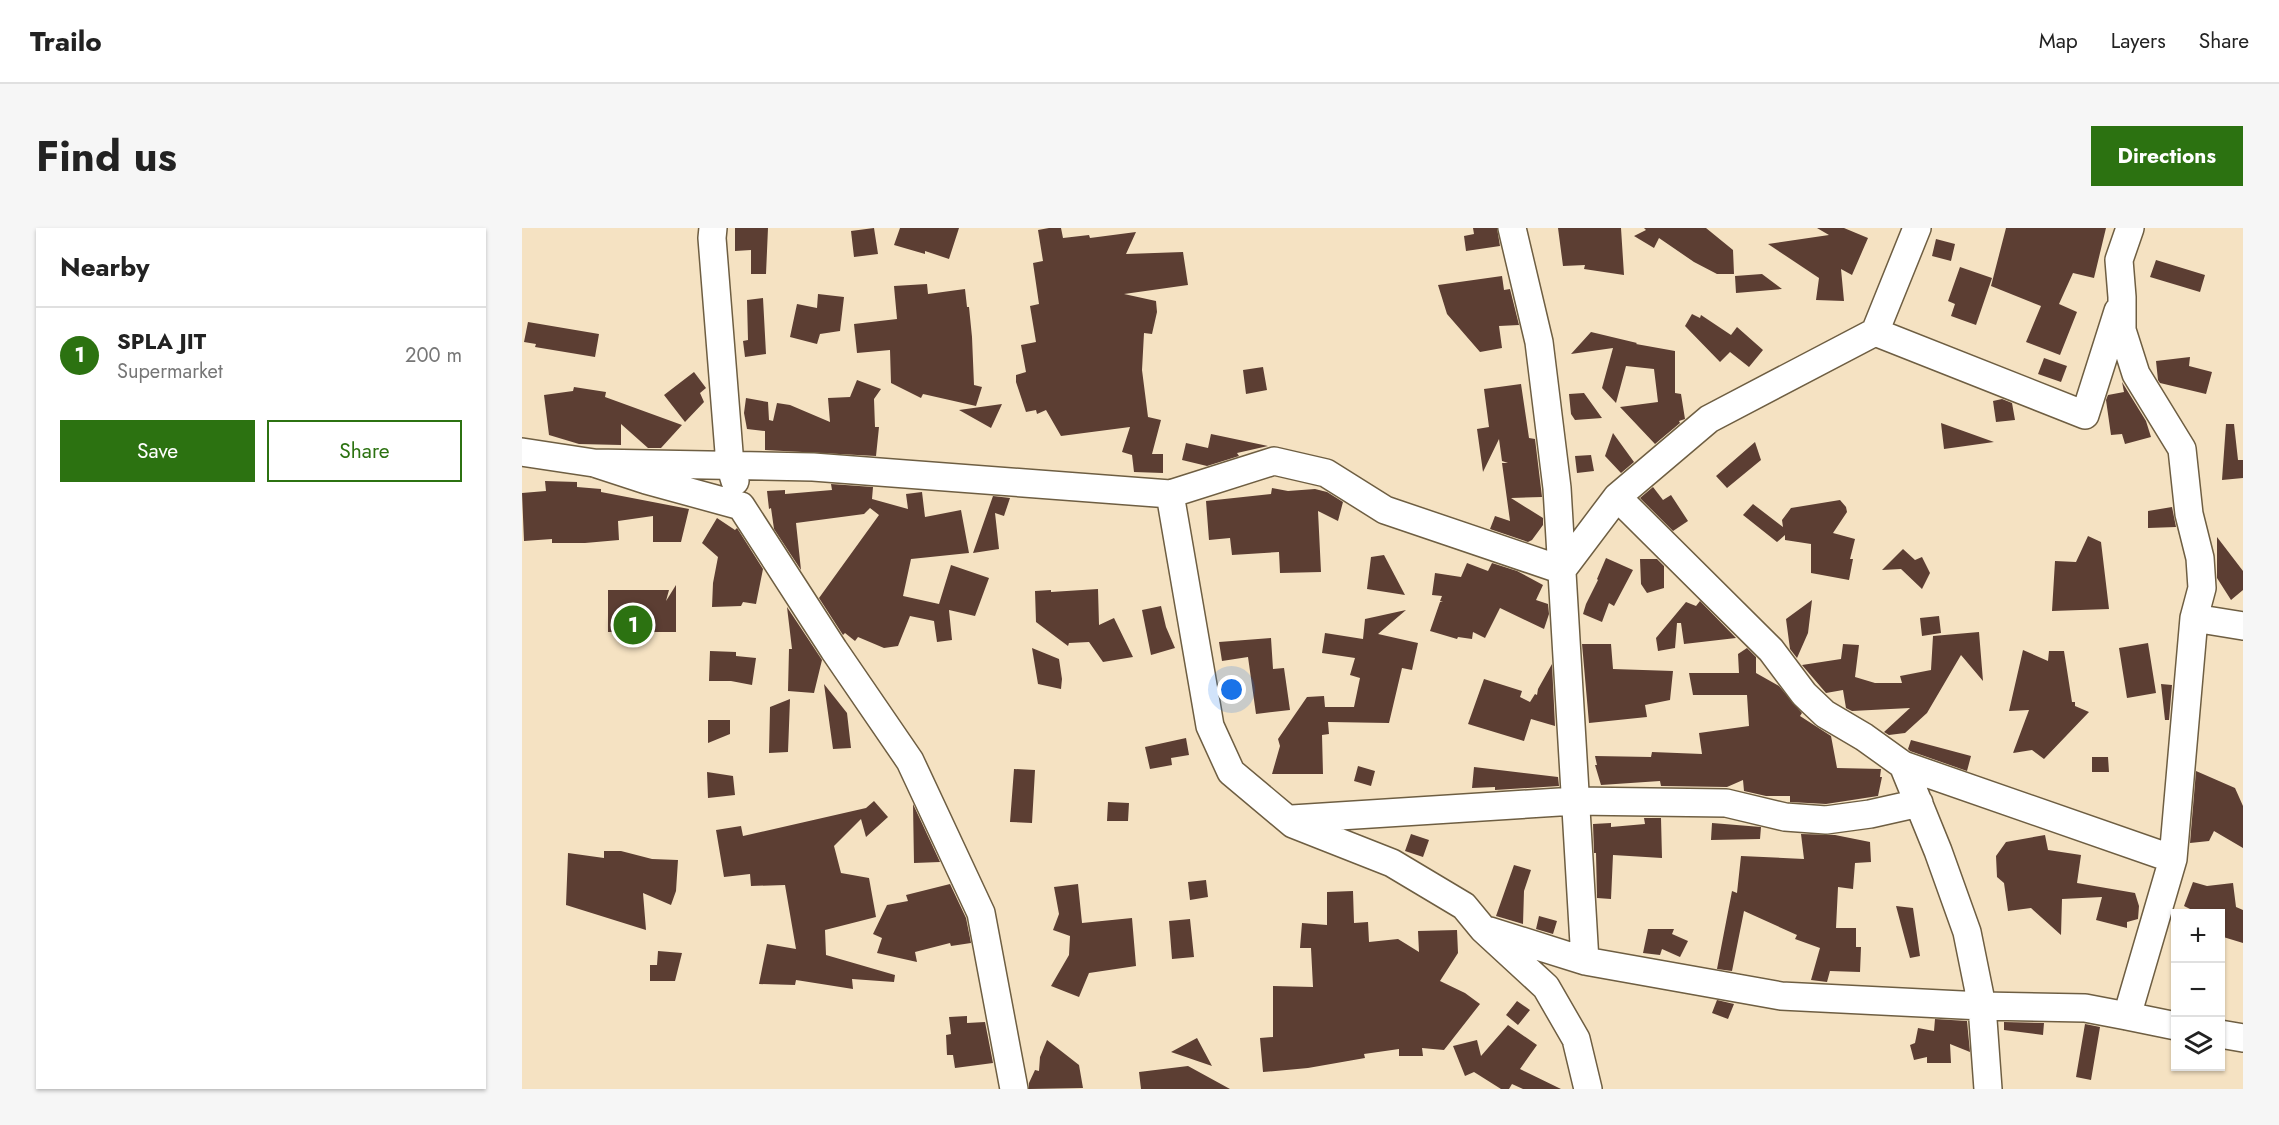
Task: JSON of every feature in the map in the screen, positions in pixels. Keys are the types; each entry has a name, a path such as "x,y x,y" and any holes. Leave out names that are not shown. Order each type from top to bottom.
{"street":[{"path":"713,228 730,465 741,506 834,650 910,761 981,913 1014,1089"},
{"path":"1512,228 1539,342 1557,488 1585,961"},
{"path":"1562,570 1617,497 1709,419 1875,332 1917,228"},
{"path":"2127,1016 2173,860 2193,618 2202,588 2200,558 2189,514 2182,450 2136,374 2122,330 2119,260 2130,228"},
{"path":"1875,332 2085,415 2122,297"},
{"path":"522,452 594,463 813,467 1170,494 1274,461 1326,473 1385,510 1562,570"},
{"path":"594,463 741,506"},
{"path":"1170,494 1210,726 1231,772 1293,824 1392,863 1464,906 1483,929 1546,987 1576,1039 1588,1089"},
{"path":"1617,497 1771,650 1804,694 1825,714 1864,737 1903,765 2173,860"},
{"path":"2193,618 2243,626"},
{"path":"1903,765 1967,932 1982,1006 1988,1089"},
{"path":"1287,819 1575,801 1726,803 1785,817 1826,820 1870,814 1919,803"},
{"path":"1483,929 1585,961 1781,996 1982,1006 2085,1008 2171,1025"},
{"path":"2225,1035 2243,1038"}],"building":[{"path":"735,228 768,228 766,274 751,274 751,250 735,251"},
{"path":"874,228 878,254 854,257 851,231"},
{"path":"900,228 959,228 949,259 925,251 925,254 894,245"},
{"path":"1061,228 1063,238 1089,235 1090,238 1136,232 1126,254 1183,252 1188,285 1124,294 1156,301 1157,312 1152,334 1144,333 1142,370 1148,417 1161,420 1152,454 1163,454 1163,473 1134,472 1132,455 1122,452 1130,427 1061,436 1046,410 1037,414 1036,410 1026,412 1016,382 1016,375 1026,372 1021,345 1036,342 1030,306 1039,304 1033,263 1043,261 1038,230"},
{"path":"1473,228 1497,228 1500,246 1466,251 1464,236 1474,234"},
{"path":"1558,228 1621,228 1624,275 1584,269 1585,265 1563,266"},
{"path":"1644,228 1706,228 1733,250 1734,274 1717,274 1694,262 1659,238 1654,248 1634,236 1646,230"},
{"path":"1817,228 1844,228 1868,238 1852,275 1841,269 1844,301 1816,300 1819,278 1768,244 1829,235"},
{"path":"2006,228 2106,228 2094,278 2073,273 2059,304 2077,312 2060,355 2026,342 2041,306 1991,286"},
{"path":"1936,239 1955,244 1951,261 1932,256"},
{"path":"2156,260 2205,275 2200,292 2150,277"},
{"path":"1960,267 1992,278 1976,325 1951,316 1955,304 1948,301"},
{"path":"1762,274 1782,289 1736,293 1735,276"},
{"path":"1502,276 1504,290 1510,289 1519,325 1499,326 1502,348 1480,352 1447,314 1438,285"},
{"path":"927,284 928,294 965,289 972,337 974,385 982,387 976,406 923,394 921,398 891,383 890,350 857,353 854,324 897,319 894,286"},
{"path":"818,294 844,297 840,331 820,334 817,344 790,337 797,304 817,308"},
{"path":"763,298 766,354 745,357 743,341 748,340 747,300"},
{"path":"1692,314 1700,318 1701,315 1731,335 1737,327 1763,350 1749,367 1730,352 1720,362 1685,326"},
{"path":"528,322 599,334 595,357 535,347 536,344 524,342"},
{"path":"1591,332 1675,351 1675,393 1681,394 1685,419 1679,421 1680,423 1655,444 1620,407 1658,402 1654,369 1626,366 1616,403 1602,388 1613,348 1571,354"},
{"path":"2190,357 2189,366 2212,372 2206,394 2160,383 2158,380 2156,361"},
{"path":"2044,358 2067,366 2061,382 2038,374"},
{"path":"1263,367 1267,390 1246,394 1243,370"},
{"path":"694,372 706,388 700,393 704,402 685,422 664,395"},
{"path":"857,380 881,389 874,399 875,427 879,427 876,456 765,450 765,431 747,429 744,413 746,398 768,402 769,420 773,421 777,403 790,405 830,422 828,398 850,397"},
{"path":"2122,382 2146,421 2151,437 2125,444 2122,434 2111,435 2106,400 2108,395 2124,392"},
{"path":"1521,384 1529,438 1535,439 1542,497 1511,498 1543,518 1543,525 1528,542 1490,529 1495,516 1510,521 1502,463 1508,463 1502,461 1499,439 1483,472 1477,429 1489,427 1484,389"},
{"path":"574,387 606,392 605,397 682,425 661,448 648,448 621,424 621,445 579,444 549,435 544,395 573,391"},
{"path":"1584,393 1602,418 1575,420 1571,414 1569,394"},
{"path":"2002,399 2012,403 2015,420 1996,422 1993,401"},
{"path":"1002,404 991,428 959,410"},
{"path":"1941,423 1994,442 1944,449"},
{"path":"2226,424 2234,424 2238,460 2243,460 2243,478 2222,480"},
{"path":"1613,433 1634,462 1621,473 1605,456"},
{"path":"1211,434 1268,446 1237,453 1239,456 1207,466 1182,460 1186,443 1208,448"},
{"path":"1755,442 1761,460 1727,488 1716,476"},
{"path":"1591,455 1594,471 1577,473 1575,456"},
{"path":"545,481 577,482 577,487 601,489 601,492 689,509 681,542 653,542 653,516 618,521 619,540 585,543 552,543 552,539 524,541 522,493 546,491"},
{"path":"831,484 873,487 872,499 908,509 906,494 922,492 925,517 961,510 969,553 911,559 903,596 939,604 951,565 989,578 975,616 949,610 952,640 937,642 934,621 910,616 898,646 884,648 858,637 855,641 845,633 843,635 819,598 879,515 870,508 864,514 796,523 801,570 774,529 767,491 785,490 785,494 832,490"},
{"path":"1653,487 1663,500 1671,495 1688,521 1673,531 1640,498"},
{"path":"1272,488 1288,491 1315,489 1327,492 1343,502 1338,521 1318,511 1321,572 1280,573 1279,552 1232,555 1230,538 1209,540 1206,501 1271,494"},
{"path":"993,496 1010,498 1004,516 995,513 999,549 973,553"},
{"path":"1840,500 1847,512 1833,533 1855,539 1850,559 1853,559 1849,580 1811,573 1811,544 1785,540 1785,535 1777,542 1743,515 1753,504 1783,527 1782,520 1791,508"},
{"path":"2172,507 2176,527 2148,528 2148,511"},
{"path":"717,518 735,530 737,528 763,569 756,604 743,602 741,606 712,607 713,583 718,557 702,543"},
{"path":"2088,536 2101,542 2109,609 2052,611 2055,561 2076,562"},
{"path":"2217,537 2243,571 2243,590 2231,600 2217,578"},
{"path":"1903,549 1915,560 1922,557 1930,573 1922,589 1901,569 1882,570"},
{"path":"1384,555 1405,595 1367,589 1371,557"},
{"path":"1606,558 1633,570 1614,606 1609,603 1602,622 1583,614"},
{"path":"1640,559 1657,559 1664,566 1664,588 1647,593 1641,584"},
{"path":"1467,563 1488,571 1492,563 1517,571 1543,585 1536,600 1548,604 1549,614 1544,629 1500,608 1485,638 1473,632 1472,639 1458,637 1457,639 1430,631 1440,602 1443,601 1440,601 1442,596 1432,595 1435,573 1461,577"},
{"path":"676,585 676,632 608,632 608,590 669,590 666,601"},
{"path":"1098,589 1099,625 1114,618 1133,657 1103,662 1089,642 1069,643 1068,646 1036,622 1035,591"},
{"path":"1812,600 1808,633 1797,658 1790,649 1786,619"},
{"path":"1700,601 1736,638 1684,644 1681,623 1677,623 1675,648 1658,651 1656,638 1686,602 1696,606"},
{"path":"1161,606 1166,627 1175,648 1151,655 1142,610"},
{"path":"787,607 822,660 814,693 788,691 789,649 792,649"},
{"path":"1406,610 1378,634 1418,643 1412,670 1402,668 1389,723 1328,722 1329,734 1322,735 1323,774 1272,774 1280,746 1278,739 1307,697 1324,696 1325,707 1354,707 1360,678 1350,675 1355,658 1322,653 1325,633 1363,639 1365,619"},
{"path":"1939,616 1941,633 1922,636 1920,618"},
{"path":"1979,632 1983,681 1961,655 1927,713 1905,733 1889,735 1884,732 1910,708 1852,711 1846,708 1843,690 1826,693 1802,665 1841,659 1843,644 1859,645 1855,677 1875,683 1902,683 1900,676 1931,670 1933,636"},
{"path":"1271,638 1273,669 1284,668 1290,710 1256,714 1248,657 1222,661 1219,642"},
{"path":"2148,643 2156,693 2127,698 2119,648"},
{"path":"1582,644 1611,644 1613,669 1673,671 1670,700 1645,705 1647,717 1589,723"},
{"path":"1032,648 1059,659 1061,689 1038,684"},
{"path":"1747,648 1756,657 1756,673 1779,686 1802,713 1800,716 1831,736 1837,768 1881,769 1880,777 1882,777 1878,796 1826,804 1790,802 1790,796 1766,796 1744,791 1743,780 1727,787 1661,786 1660,781 1601,785 1595,765 1597,765 1595,756 1651,757 1652,752 1702,754 1699,733 1749,726 1747,695 1693,695 1689,673 1739,673 1738,654"},
{"path":"2023,650 2048,661 2049,651 2064,651 2072,702 2075,702 2075,706 2089,712 2044,759 2032,750 2013,753 2029,710 2009,711"},
{"path":"710,651 736,652 736,656 756,658 752,685 731,681 709,681"},
{"path":"1552,664 1555,726 1531,719 1524,741 1468,724 1484,679 1522,691 1520,697 1530,702 1535,694 1537,695"},
{"path":"824,684 847,713 851,748 833,749"},
{"path":"2161,684 2172,685 2169,720 2165,720"},
{"path":"790,699 788,752 769,753 770,707"},
{"path":"708,720 730,720 730,734 708,743"},
{"path":"1186,738 1189,755 1171,758 1172,765 1150,769 1145,747"},
{"path":"1911,740 1971,756 1967,771 1910,751 1908,749"},
{"path":"2092,757 2108,757 2109,772 2092,772"},
{"path":"1358,766 1375,771 1371,786 1354,781"},
{"path":"1474,767 1558,777 1559,786 1495,790 1495,787 1472,788"},
{"path":"1014,769 1035,770 1032,823 1010,822"},
{"path":"2196,771 2235,788 2243,806 2243,848 2214,831 2209,841 2190,843"},
{"path":"707,772 733,776 735,795 708,798"},
{"path":"874,801 888,817 866,837 861,819 834,846 841,873 869,878 876,917 825,930 826,955 895,975 894,982 852,979 853,989 796,980 795,985 759,984 767,944 796,949 785,885 751,886 750,874 724,877 716,830 741,826 743,836 866,808"},
{"path":"1108,802 1129,803 1128,821 1107,821"},
{"path":"913,804 940,862 914,863"},
{"path":"1644,818 1661,818 1662,858 1613,855 1611,899 1597,898 1593,824 1611,823 1611,827 1645,824"},
{"path":"1712,823 1761,827 1760,839 1711,840"},
{"path":"1411,834 1429,840 1423,857 1405,851"},
{"path":"1801,834 1835,835 1870,842 1871,862 1855,863 1853,889 1838,887 1836,928 1856,928 1856,947 1861,947 1860,972 1830,971 1827,982 1811,980 1820,948 1795,939 1797,935 1744,911 1732,971 1717,969 1732,891 1737,893 1741,856 1804,859"},
{"path":"2045,835 2048,850 2081,855 2077,883 2135,893 2139,906 2138,919 2127,922 2127,928 2096,920 2102,897 2062,899 2061,935 2031,908 2008,911 2004,883 1997,877 1996,856 2006,842"},
{"path":"604,851 621,851 652,859 678,860 676,891 671,905 643,893 646,930 566,905 568,853 604,858"},
{"path":"1514,865 1531,870 1524,891 1523,924 1496,916"},
{"path":"1206,880 1208,897 1190,900 1188,882"},
{"path":"2193,882 2207,886 2233,883 2236,907 2243,910 2243,943 2225,938 2225,909 2190,909 2184,906"},
{"path":"950,884 966,918 971,943 951,946 950,943 915,952 917,962 877,953 882,938 873,934 887,905 908,901 906,895"},
{"path":"1078,884 1082,923 1132,918 1136,966 1089,973 1079,997 1051,986 1069,955 1070,936 1053,930 1059,914 1054,887"},
{"path":"1353,891 1354,923 1368,922 1369,942 1398,939 1419,952 1418,931 1457,930 1458,953 1440,981 1465,993 1480,1004 1444,1050 1422,1048 1423,1056 1399,1056 1399,1049 1364,1054 1365,1058 1308,1068 1263,1072 1260,1038 1273,1037 1273,986 1313,987 1311,948 1300,948 1302,923 1327,925 1327,892"},
{"path":"1896,906 1913,908 1920,956 1910,958"},
{"path":"1539,916 1557,921 1553,934 1536,929"},
{"path":"1190,919 1194,957 1172,959 1169,921"},
{"path":"1648,929 1674,929 1672,934 1688,941 1680,957 1662,949 1660,955 1643,953"},
{"path":"658,951 682,953 675,981 650,981 650,965 657,965"},
{"path":"1717,1000 1734,1004 1728,1019 1712,1013"},
{"path":"1517,1001 1530,1010 1518,1025 1506,1015"},
{"path":"967,1016 967,1023 985,1022 993,1063 955,1068 953,1055 947,1055 946,1035 951,1034 949,1017"},
{"path":"1935,1019 1967,1021 1970,1052 1950,1044 1951,1063 1927,1063 1927,1057 1914,1060 1910,1045 1915,1043 1918,1028 1934,1031"},
{"path":"2004,1022 2044,1023 2043,1035 2004,1030"},
{"path":"2085,1024 2100,1027 2091,1080 2076,1077"},
{"path":"1508,1025 1537,1045 1520,1069 1561,1089 1523,1089 1512,1084 1509,1089 1501,1089 1474,1072 1465,1076 1453,1046 1477,1040 1481,1056"},
{"path":"1197,1038 1212,1066 1171,1052"},
{"path":"1047,1040 1079,1065 1083,1088 1029,1089 1029,1083 1035,1070 1039,1071 1040,1057"},
{"path":"1188,1066 1230,1089 1141,1089 1139,1072"}],"place":[{"name":"SPLA JIT","path":"633,625"}]}
